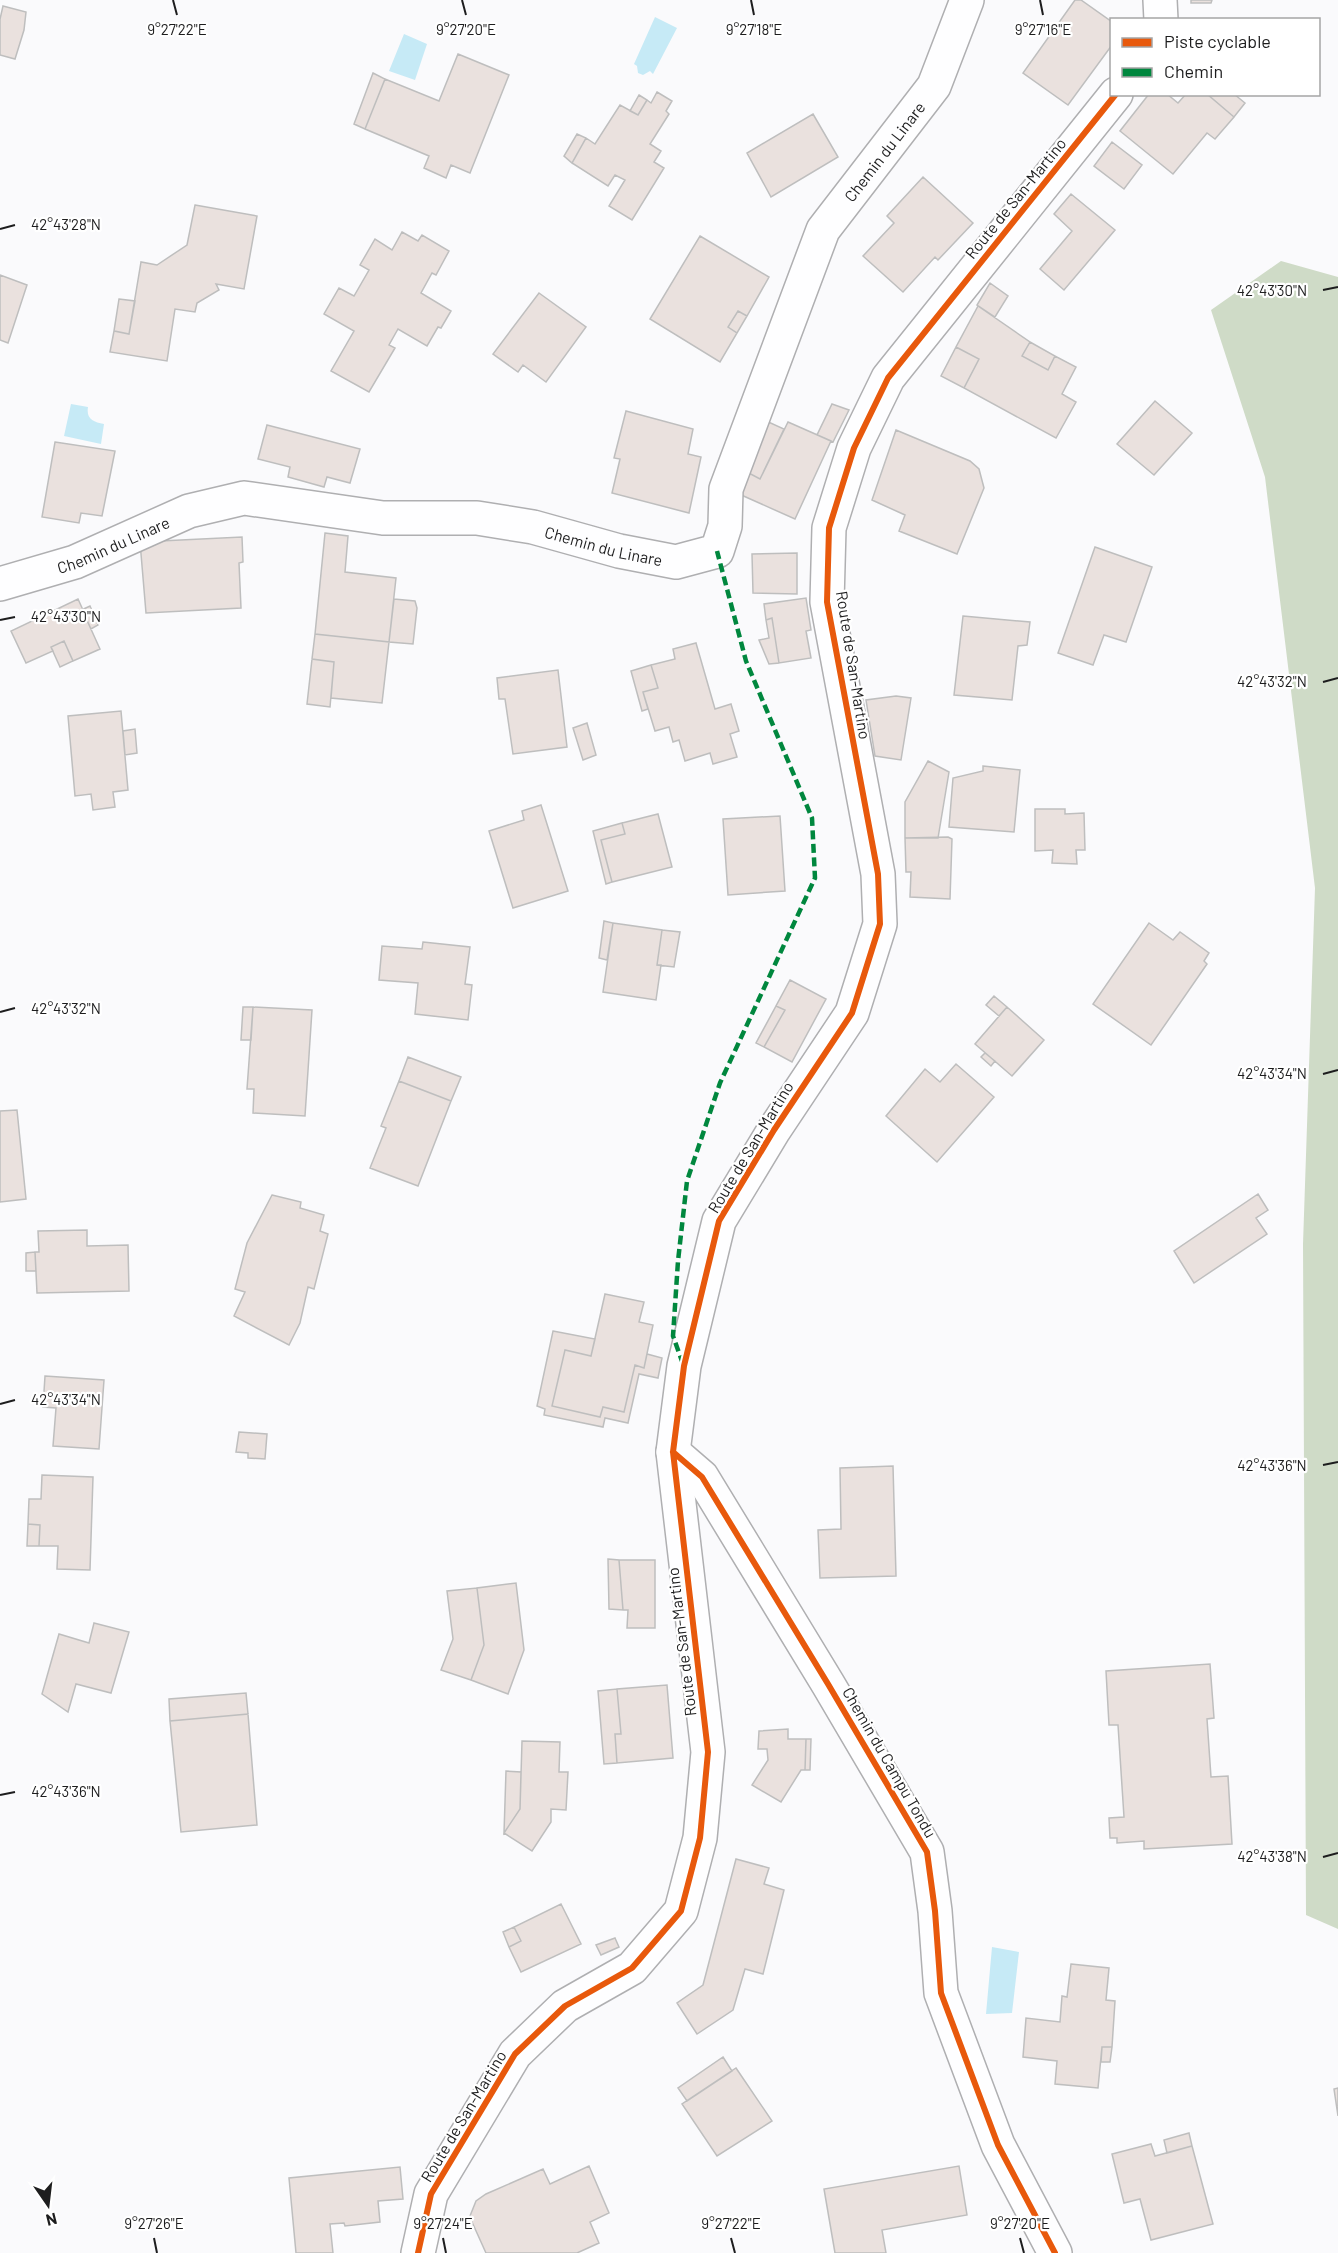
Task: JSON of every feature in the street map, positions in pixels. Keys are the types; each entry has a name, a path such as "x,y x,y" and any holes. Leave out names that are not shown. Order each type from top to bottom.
{"street":[{"name":"Chemin du Linare","path":"0,584 75,562 189,511 244,498 383,518 477,518 534,527 619,551 676,562 717,551 725,526 726,489 823,230 934,86 968,0"},
{"path":"1160,0 1161,18"},
{"name":"Route de San-Martino","path":"418,2253 431,2194 515,2054 565,2006 632,1968 681,1911 700,1838 708,1752 673,1452 684,1366 719,1221 774,1130 852,1013 880,924 878,874 827,602 829,528 854,448 888,378 1114,96"},
{"name":"Chemin du Campu Tondu","path":"673,1452 702,1477 927,1852 935,1911 941,1992 998,2145 1055,2253"}],"green space":[{"path":"1281,261 1338,277 1338,1929 1306,1915 1303,1244 1315,888 1265,477 1211,310"}],"water":[{"path":"655,17 677,28 653,74 650,71 643,75 638,73 637,66 634,64"},
{"path":"404,34 427,44 415,80 389,71"},
{"path":"71,404 88,407 91,419 104,424 101,444 64,436"},
{"path":"992,1947 1019,1952 1012,2013 986,2014"}],"building":[{"path":"1075,0 1081,0 1110,21 1110,48 1068,105 1023,73"},
{"path":"1191,0 1212,0 1211,3 1191,3"},
{"path":"3,6 26,12 24,30 15,59 0,55 0,19"},
{"path":"458,54 509,75 470,173 451,165 446,178 424,168 429,156 365,129 385,79 439,101"},
{"path":"373,73 385,79 365,129 354,124"},
{"path":"657,92 672,101 666,111 669,114 650,144 661,151 654,162 664,168 632,220 609,206 625,180 615,175 608,186 572,163 586,138 595,144 620,105 638,115 647,100 651,103"},
{"path":"639,95 647,100 638,115 630,111"},
{"path":"1147,96 1169,96 1178,103 1184,96 1209,96 1234,117 1215,139 1207,133 1173,174 1120,131"},
{"path":"1209,96 1236,96 1245,103 1234,117"},
{"path":"813,114 838,157 771,197 747,153"},
{"path":"577,134 586,138 572,163 564,156"},
{"path":"1112,142 1142,165 1124,189 1094,166"},
{"path":"923,177 973,223 938,260 935,257 903,292 863,256 894,223 887,216"},
{"path":"1071,194 1115,230 1064,290 1040,269 1072,231 1054,214"},
{"path":"195,205 257,216 244,289 216,284 219,290 197,303 195,312 175,309 167,361 110,352 114,331 129,334 141,262 157,265 187,245"},
{"path":"402,232 418,241 422,235 449,251 436,275 432,273 421,293 451,311 427,346 398,329 389,345 395,348 369,392 331,371 354,331 324,314 339,288 354,296 369,270 360,265 375,239 392,250"},
{"path":"700,236 769,277 747,316 738,311 728,327 737,333 720,362 650,319"},
{"path":"0,275 27,285 8,343 0,340"},
{"path":"990,283 1008,296 995,317 977,305"},
{"path":"539,293 586,327 546,382 523,365 518,372 493,354"},
{"path":"119,299 135,301 129,334 114,331"},
{"path":"978,306 1030,342 1022,356 1048,370 1055,356 1076,367 1062,394 1076,402 1056,438 964,388 979,359 956,347"},
{"path":"738,311 747,316 737,333 728,327"},
{"path":"1030,342 1055,356 1048,370 1022,356"},
{"path":"956,347 979,359 964,388 941,376"},
{"path":"1155,401 1192,433 1154,475 1117,444"},
{"path":"832,404 849,410 833,442 817,435"},
{"path":"626,411 693,429 688,454 701,457 689,513 612,493 620,459 614,458"},
{"path":"764,420 784,429 760,479 745,471"},
{"path":"788,422 831,441 795,519 739,494 745,471 760,479"},
{"path":"267,425 360,449 350,483 327,477 324,487 288,477 290,467 258,459"},
{"path":"896,430 970,461 979,469 984,488 957,554 899,531 905,515 872,500"},
{"path":"55,442 115,451 102,516 81,513 79,523 42,517"},
{"path":"325,533 348,536 345,572 396,578 389,642 315,634"},
{"path":"242,537 243,562 239,563 241,608 146,613 140,542"},
{"path":"1095,547 1152,567 1126,642 1104,635 1093,665 1058,653"},
{"path":"797,553 797,594 753,593 752,554"},
{"path":"806,598 811,630 806,631 811,658 779,663 772,618 766,620 764,604"},
{"path":"78,599 83,610 77,612 79,618 85,616 100,649 73,661 64,641 51,647 53,651 26,663 11,631"},
{"path":"394,599 415,601 417,608 413,644 389,642"},
{"path":"90,606 98,625 91,629 85,616 79,618 77,612"},
{"path":"963,616 1030,622 1027,645 1018,646 1012,700 954,695"},
{"path":"772,618 779,663 769,664 759,640 769,638 766,620"},
{"path":"315,634 389,642 382,703 331,698 334,662 312,659"},
{"path":"64,641 73,661 60,667 51,647"},
{"path":"696,643 715,709 731,704 739,731 730,734 737,757 713,764 710,753 685,761 679,740 673,742 669,727 655,731 643,692 658,688 651,665 675,659 673,649"},
{"path":"312,659 334,662 330,707 307,704"},
{"path":"651,665 658,688 643,692 648,709 642,711 631,671"},
{"path":"558,670 567,747 513,754 505,699 499,699 497,678"},
{"path":"896,696 911,698 901,760 875,756 866,700"},
{"path":"121,711 128,790 113,792 115,807 93,810 91,794 75,796 68,716"},
{"path":"587,723 596,755 583,760 573,728"},
{"path":"135,729 137,753 125,755 123,731"},
{"path":"928,761 949,772 938,838 905,838 905,802"},
{"path":"983,766 1020,770 1014,832 949,827 953,778 983,771"},
{"path":"541,805 568,891 513,908 489,831 524,820 522,811"},
{"path":"1035,809 1065,809 1065,814 1084,813 1085,850 1076,850 1077,864 1052,863 1053,850 1035,851"},
{"path":"658,814 672,867 612,882 601,840 625,834 622,823"},
{"path":"780,816 785,891 728,895 723,819"},
{"path":"622,823 625,834 601,840 612,882 606,884 593,831"},
{"path":"948,837 952,839 950,899 910,897 911,872 906,872 905,838"},
{"path":"604,921 613,923 607,960 599,958"},
{"path":"613,923 662,930 657,965 661,965 656,1000 603,992"},
{"path":"1149,923 1173,940 1180,932 1209,953 1204,961 1207,964 1151,1045 1093,1004"},
{"path":"662,930 680,932 674,967 657,965"},
{"path":"423,942 470,947 465,984 472,985 468,1020 415,1014 418,983 379,980 382,946 422,949"},
{"path":"790,980 826,999 792,1062 764,1047 785,1010 776,1006"},
{"path":"994,996 1007,1007 999,1016 986,1005"},
{"path":"776,1006 785,1010 764,1047 756,1043"},
{"path":"243,1007 253,1007 251,1040 241,1040"},
{"path":"253,1007 312,1010 305,1116 253,1113 254,1089 247,1089"},
{"path":"1007,1007 1044,1040 1012,1076 975,1044"},
{"path":"985,1053 995,1061 991,1066 981,1057"},
{"path":"408,1057 461,1077 451,1101 399,1081"},
{"path":"956,1064 994,1097 937,1162 886,1116 925,1069 940,1082"},
{"path":"399,1081 451,1101 418,1186 370,1168 386,1128 381,1126"},
{"path":"17,1110 26,1199 0,1202 0,1111"},
{"path":"1258,1194 1268,1210 1256,1218 1267,1234 1194,1283 1174,1251"},
{"path":"272,1195 301,1202 300,1208 324,1215 320,1231 328,1234 314,1289 308,1287 300,1323 289,1345 234,1316 245,1292 235,1289 247,1243"},
{"path":"87,1230 87,1246 128,1245 129,1291 37,1293 35,1252 39,1252 38,1231"},
{"path":"35,1252 36,1271 26,1271 26,1253"},
{"path":"605,1294 644,1302 639,1322 653,1325 644,1368 635,1365 624,1412 603,1407 600,1417 552,1406 565,1350 591,1356"},
{"path":"553,1331 595,1339 591,1356 565,1350 552,1406 600,1417 603,1407 624,1412 635,1365 644,1368 647,1354 662,1358 658,1378 639,1374 628,1423 605,1418 603,1427 544,1415 545,1409 537,1406"},
{"path":"45,1376 104,1380 99,1449 53,1446 56,1408 43,1407"},
{"path":"239,1432 267,1434 265,1459 248,1458 248,1453 236,1452"},
{"path":"893,1466 896,1576 820,1578 818,1530 841,1529 840,1468"},
{"path":"42,1475 93,1477 90,1570 57,1569 58,1546 39,1546 40,1525 28,1524 29,1499 41,1499"},
{"path":"28,1524 40,1525 39,1546 27,1546"},
{"path":"608,1559 619,1560 623,1610 609,1609"},
{"path":"619,1560 655,1560 655,1628 627,1628 628,1610 623,1610"},
{"path":"516,1583 524,1650 508,1694 471,1680 484,1645 477,1588"},
{"path":"477,1588 484,1645 471,1680 441,1670 453,1639 447,1591"},
{"path":"94,1623 129,1632 111,1693 76,1684 68,1712 42,1694 59,1634 89,1643"},
{"path":"1210,1664 1214,1718 1207,1719 1211,1777 1228,1776 1232,1844 1144,1849 1144,1841 1117,1843 1117,1838 1110,1838 1109,1818 1124,1817 1118,1725 1109,1725 1106,1671"},
{"path":"667,1685 673,1758 617,1763 615,1734 621,1734 617,1689"},
{"path":"617,1689 621,1734 615,1734 617,1763 604,1764 598,1691"},
{"path":"246,1693 248,1714 170,1721 169,1699"},
{"path":"248,1714 257,1825 181,1832 170,1721"},
{"path":"788,1729 788,1739 806,1739 805,1770 801,1770 781,1802 752,1785 768,1760 767,1749 758,1749 759,1731"},
{"path":"806,1739 811,1739 810,1770 805,1770"},
{"path":"522,1741 560,1742 559,1772 568,1772 566,1810 551,1809 551,1822 532,1851 504,1833 520,1809"},
{"path":"506,1771 521,1772 520,1809 504,1833"},
{"path":"736,1859 769,1868 764,1884 784,1890 763,1974 745,1969 733,2010 697,2034 677,2003 703,1985"},
{"path":"561,1904 581,1944 521,1972 509,1947 521,1941 514,1927"},
{"path":"514,1927 521,1941 509,1947 503,1932"},
{"path":"615,1938 619,1947 601,1955 596,1945"},
{"path":"1071,1964 1109,1968 1106,2000 1115,2001 1112,2047 1102,2047 1098,2088 1055,2084 1057,2061 1023,2057 1026,2018 1060,2022 1062,1996 1067,1997"},
{"path":"1102,2047 1112,2047 1110,2062 1101,2062"},
{"path":"723,2057 732,2071 687,2101 678,2088"},
{"path":"736,2068 772,2121 717,2156 682,2104"},
{"path":"1338,2088 1338,2116 1334,2089"},
{"path":"1189,2133 1192,2146 1167,2153 1164,2140"},
{"path":"1151,2144 1155,2156 1192,2146 1213,2224 1151,2240 1140,2199 1124,2203 1112,2154"},
{"path":"589,2166 609,2213 590,2222 599,2243 577,2253 486,2253 470,2216 476,2201 486,2194 543,2169 550,2184"},
{"path":"959,2166 967,2215 882,2230 886,2253 835,2253 824,2189"},
{"path":"400,2167 403,2199 378,2201 380,2222 345,2226 344,2223 330,2224 333,2253 296,2253 289,2178"}],"marked path":[{"path":"683,1364 673,1336 687,1181 720,1083 815,878 812,818 746,661 717,551"}],"cycle path":[{"path":"418,2253 431,2194 515,2054 565,2006 632,1968 681,1911 700,1838 708,1752 673,1452 684,1366 719,1221 774,1130 852,1013 880,924 878,874 827,602 829,528 854,448 888,378 1114,96"},
{"path":"673,1452 702,1477 927,1852 935,1911 941,1993 998,2145 1055,2253"}]}
